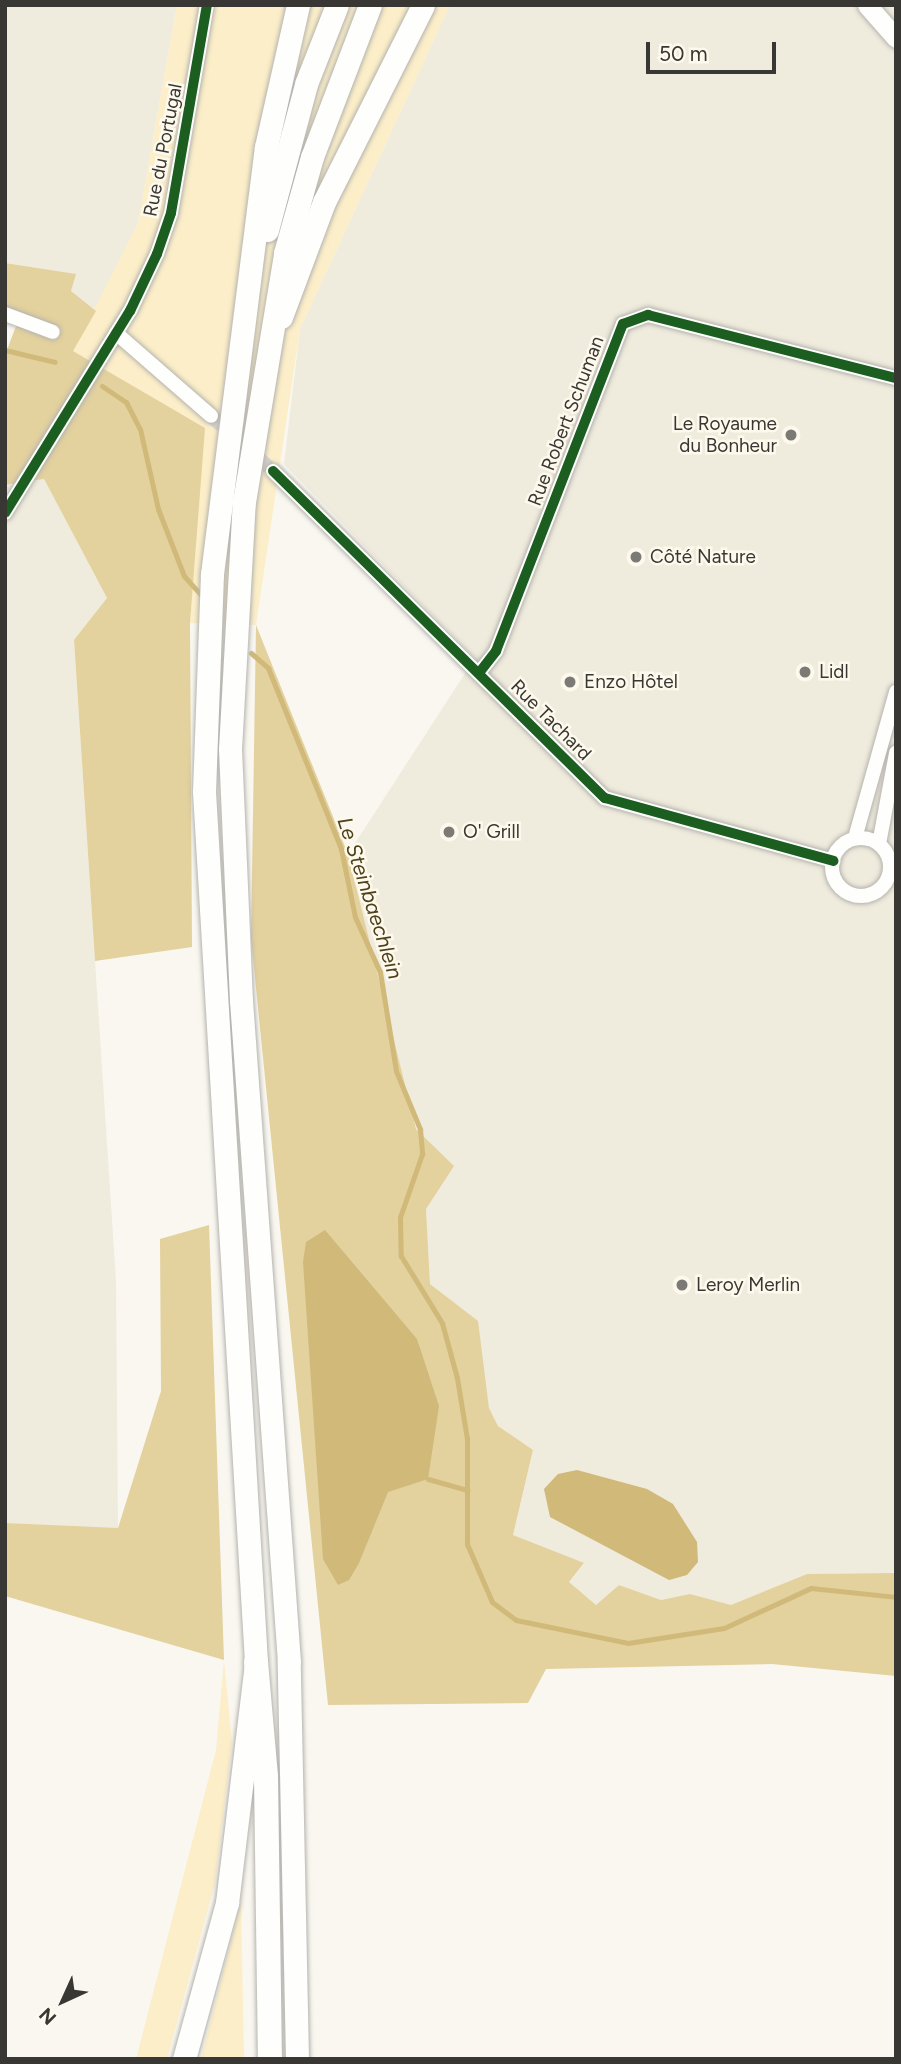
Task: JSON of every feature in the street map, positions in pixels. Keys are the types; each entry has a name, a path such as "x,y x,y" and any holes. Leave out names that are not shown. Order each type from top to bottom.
{"highway":[{"path":"270,2059 266,1777 256,1662 204,792 212,574 239,345 265,147 298,5"},
{"path":"239,345 303,95 337,5"},
{"path":"297,2059 289,1662 241,1001 230,750 244,502 270,334 312,157 370,5"},
{"path":"270,334 289,305 324,202 423,5"},
{"path":"184,2059 226,1903 256,1662"}],"main road":[{"path":"867,5 896,38"}],"street":[{"name":"Rue du Portugal","path":"5,513 116,333 171,213 208,5"},
{"path":"5,314 53,332"},
{"name":"Rue Robert Schuman","path":"479,673 496,651 623,324 648,315 896,378"},
{"path":"116,333 211,416"},
{"name":"Rue Tachard","path":"273,471 605,798 833,861"},
{"path":"855,838 879,844 889,858 892,875 879,890 854,895 835,879 833,861 855,838 896,692"},
{"path":"879,844 896,753"}],"shaded area":[{"path":"5,5 177,5 138,223 96,311 71,291 75,274 5,263"},
{"path":"177,5 450,5 300,329 256,625 190,623 204,428 73,351 138,223"},
{"path":"450,5 896,5 896,1573 807,1574 731,1605 690,1594 661,1600 619,1585 596,1605 569,1582 584,1564 513,1535 533,1450 498,1426 489,1408 477,1321 430,1284 426,1209 453,1166 416,1129 348,854 475,658 284,464 300,329"},
{"path":"5,263 76,274 71,291 96,311 73,351 205,428 190,623 192,947 95,961 74,640 107,598 44,479 5,485 5,355 21,313 5,308"},
{"path":"44,479 107,598 74,641 116,1281 118,1529 5,1523 5,486"},
{"path":"256,625 348,854 416,1129 454,1166 426,1209 430,1284 478,1321 489,1408 498,1426 533,1450 513,1535 584,1563 569,1582 596,1605 619,1585 661,1600 690,1594 731,1605 807,1574 896,1573 896,1676 772,1664 546,1669 528,1703 328,1705 251,938"},
{"path":"209,1225 224,1660 5,1596 5,1523 118,1528 161,1391 160,1239"},
{"path":"325,1230 417,1339 439,1406 428,1479 388,1492 359,1563 349,1580 338,1585 323,1559 303,1262 306,1242"},
{"path":"577,1470 647,1489 673,1504 697,1542 698,1562 687,1575 669,1580 550,1517 544,1489 558,1474"},
{"path":"224,1660 232,1743 215,1883 167,2059 136,2059 216,1750"},
{"path":"241,1901 244,2059 201,2059"}],"waterway":[{"name":"Le Steinbaechlein","path":"5,350 55,362"},
{"name":"Le Steinbaechlein","path":"102,386 126,402 140,429 158,509 184,576 200,594"},
{"name":"Le Steinbaechlein","path":"251,653 268,668 341,849 355,917 380,972 396,1071 420,1129 422,1154 400,1217 401,1256 442,1323 457,1378 467,1439 467,1544 492,1602 516,1620 628,1643 724,1628 811,1588 896,1597"},
{"path":"428,1479 467,1490"}],"tunnel":[{"path":"211,416 273,471"}],"cycle path":[{"path":"5,513 130,311 157,254 171,213 207,5"},
{"path":"479,673 496,651 623,324 648,315 896,378"},
{"path":"273,471 605,798 833,861"}],"place":[{"name":"Le Royaume du Bonheur","path":"791,435"},
{"name":"Côté Nature","path":"636,557"},
{"name":"Lidl","path":"805,672"},
{"name":"Enzo Hôtel","path":"570,682"},
{"name":"O' Grill","path":"449,832"},
{"name":"Leroy Merlin","path":"682,1285"}]}
